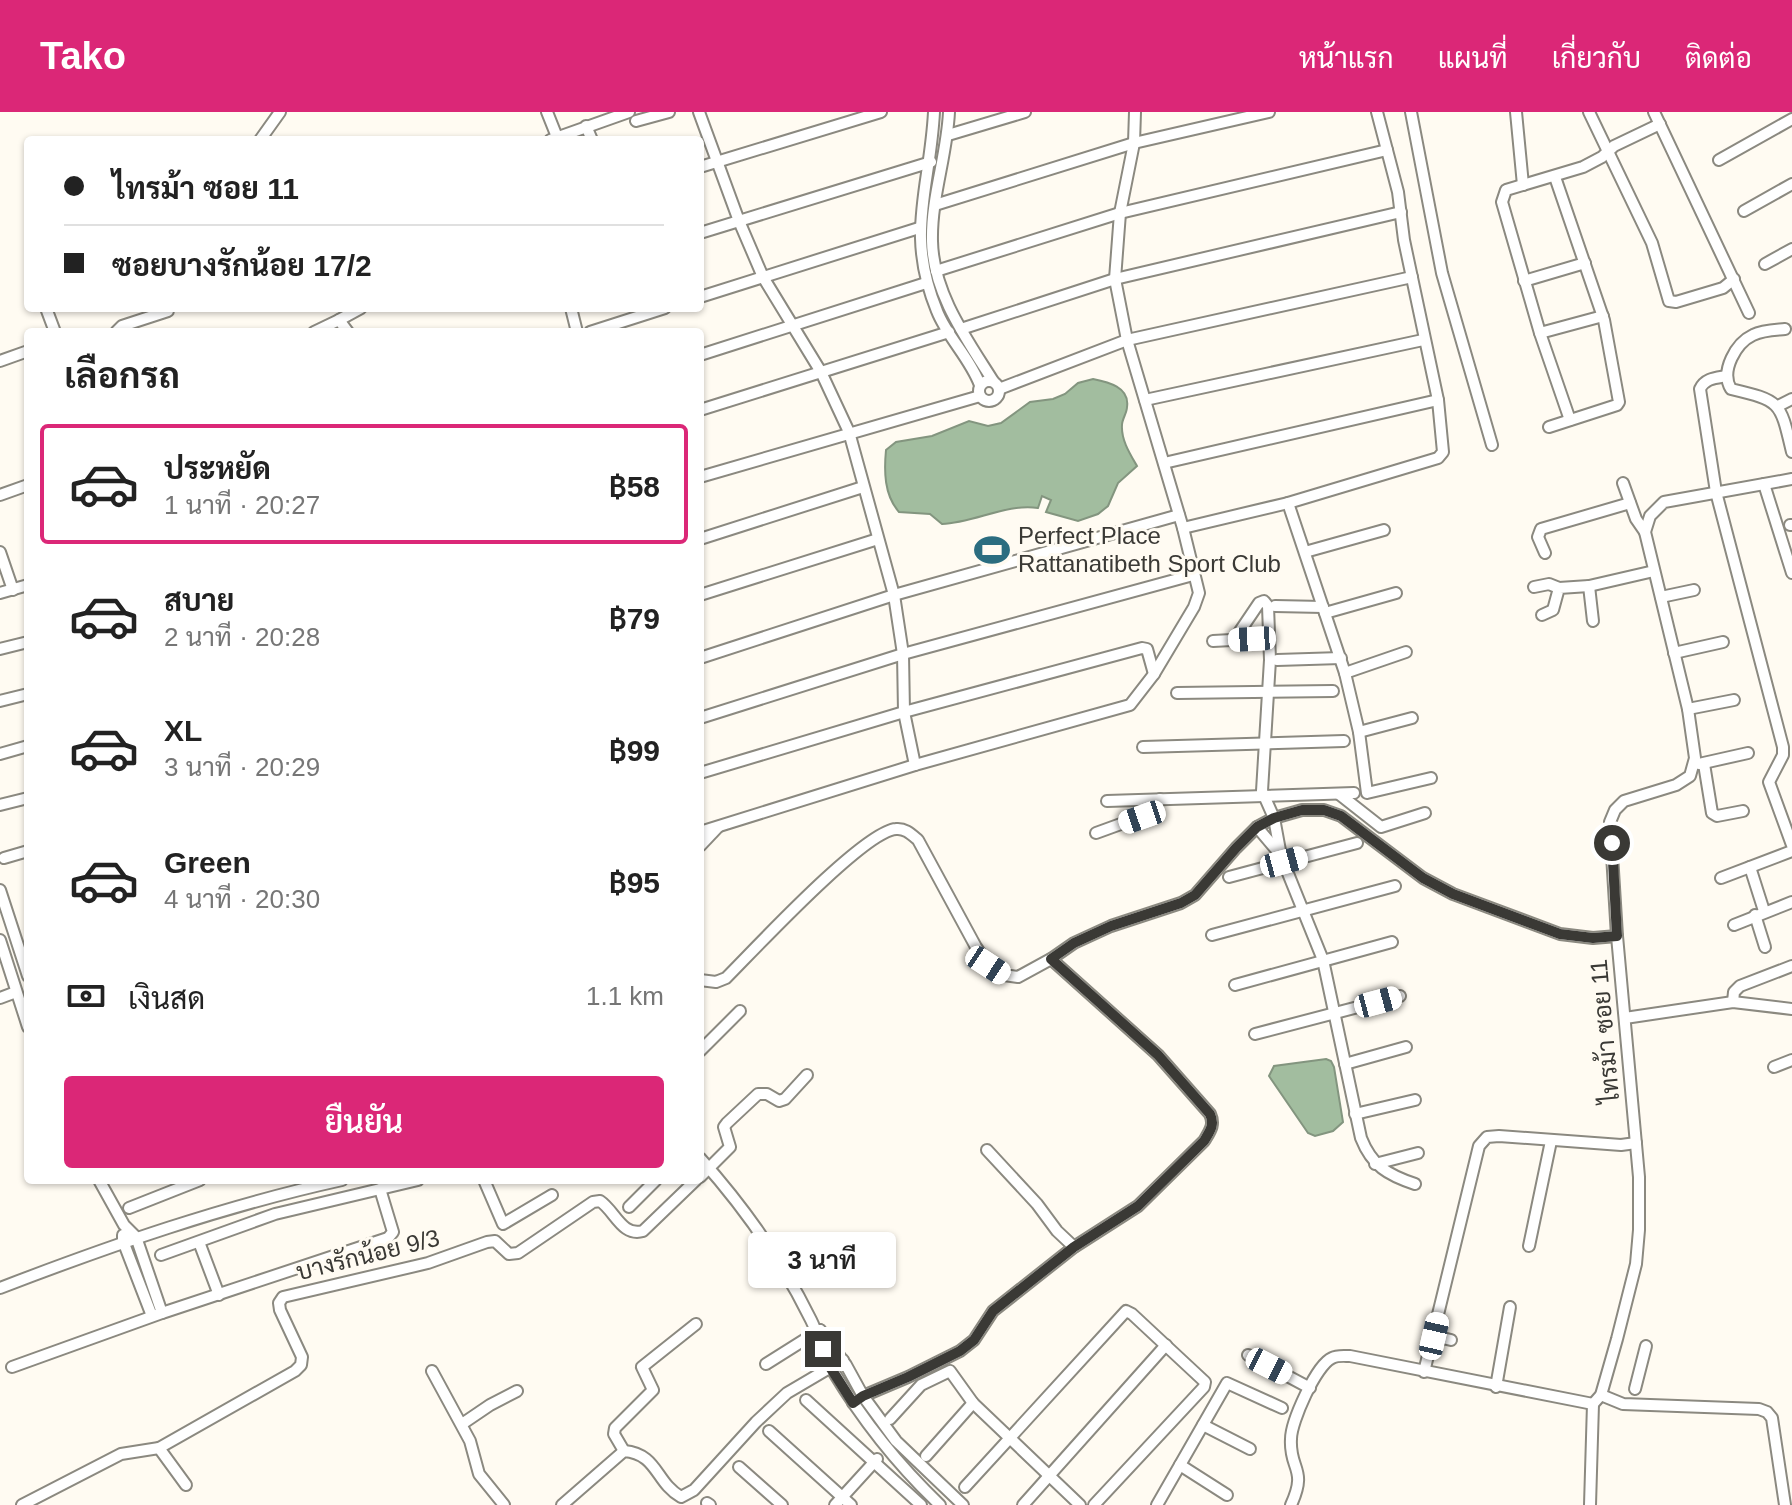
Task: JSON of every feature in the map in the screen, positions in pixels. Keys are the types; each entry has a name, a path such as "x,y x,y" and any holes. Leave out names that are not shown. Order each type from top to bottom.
{"street":[{"path":"263,136 280,112"},
{"path":"547,112 553,136"},
{"path":"561,136 586,126 669,112"},
{"path":"699,112 763,277 821,372 849,432 894,595 903,654 904,712 915,765"},
{"path":"704,166 881,112"},
{"path":"934,112 919,228 926,283 938,315 984,400 994,400 996,385 950,310 936,271 932,241 949,112"},
{"path":"948,135 1025,112"},
{"path":"704,831 915,765 1130,705 1154,674 1199,600 1183,528 1127,340 1115,279 1120,213 1134,143 1135,112"},
{"path":"935,205 1134,143 1269,112"},
{"path":"1183,528 1288,503 1438,458 1444,446 1438,400 1423,340 1401,212 1377,112"},
{"path":"1411,112 1442,273 1492,445"},
{"path":"1516,112 1523,185"},
{"path":"1589,112 1652,243 1669,301 1676,302 1723,288 1734,279"},
{"path":"1654,112 1749,313"},
{"path":"1719,160 1789,121 1792,134"},
{"path":"1570,420 1540,333 1502,202 1506,190 1583,167 1614,146 1660,124"},
{"path":"586,126 590,136"},
{"path":"936,271 1120,213 1387,150"},
{"path":"704,232 929,162 944,163"},
{"path":"1549,427 1619,402 1603,316 1555,177"},
{"path":"1744,211 1792,184"},
{"path":"961,329 1115,279 1401,212"},
{"path":"704,296 919,228"},
{"path":"1765,264 1792,249"},
{"path":"1524,281 1585,263"},
{"path":"704,476 980,390 986,380 996,385 1127,340 1412,277"},
{"path":"704,354 926,283"},
{"path":"120,328 165,312"},
{"path":"322,328 354,312"},
{"path":"602,328 652,312"},
{"path":"1540,333 1603,316"},
{"path":"339,320 345,328"},
{"path":"1785,329 1758,332 1749,337 1735,351 1727,376 1731,389 1772,401 1778,406 1792,452"},
{"path":"704,409 949,332"},
{"path":"1145,400 1423,340"},
{"path":"0,361 24,352"},
{"path":"1721,878 1792,848 1769,782 1783,755 1783,747 1716,492 1700,389 1712,378 1727,376"},
{"path":"1778,406 1792,399"},
{"path":"1164,463 1438,400"},
{"path":"1645,532 1650,516 1664,502 1792,479"},
{"path":"1623,483 1636,519 1645,532 1712,813 1717,816 1743,811"},
{"path":"1764,484 1792,573"},
{"path":"0,495 24,486"},
{"path":"704,538 863,487"},
{"path":"1288,503 1341,658 1359,732 1367,793 1431,778"},
{"path":"1545,553 1538,537 1541,529 1630,503"},
{"path":"704,657 894,595 1179,515"},
{"path":"1305,552 1384,530"},
{"path":"704,594 878,539"},
{"path":"0,552 13,590"},
{"path":"1534,587 1549,584 1559,588 1589,586 1654,571"},
{"path":"704,717 903,654 1193,575"},
{"path":"0,593 24,586"},
{"path":"1589,586 1593,621"},
{"path":"1542,615 1553,610 1559,588"},
{"path":"1661,597 1694,590"},
{"path":"1275,606 1324,610 1396,593"},
{"path":"1234,640 1259,603 1264,601 1268,606 1269,638 1263,797 1274,818 1283,859 1323,960 1361,1138 1375,1164 1396,1178 1415,1184"},
{"path":"1213,641 1269,638"},
{"path":"1674,653 1723,642"},
{"path":"0,649 24,643"},
{"path":"704,772 904,712 1142,648 1147,649 1154,674"},
{"path":"1345,673 1406,652"},
{"path":"1277,660 1341,658"},
{"path":"1177,693 1333,691"},
{"path":"0,701 24,695"},
{"path":"1688,709 1734,700"},
{"path":"1359,732 1412,718"},
{"path":"1143,747 1344,741"},
{"path":"0,754 24,747"},
{"path":"1699,764 1748,753"},
{"name":"ไทรม้า ซอย 11","path":"1593,1404 1601,1395 1636,1264 1639,1177 1610,822 1615,810 1624,801 1676,785 1690,776 1699,764"},
{"path":"1107,801 1354,793"},
{"path":"1339,794 1381,827 1425,813"},
{"path":"0,805 24,799"},
{"path":"1096,833 1151,813 1160,799"},
{"path":"704,980 716,982 726,978 847,859 881,834 896,829 906,830 918,840 960,921 988,965 1004,975 1018,977 1098,932 1181,903 1195,895 1257,827 1274,818 1302,810 1324,810 1341,816 1423,878 1453,894 1560,934 1593,938 1617,936"},
{"path":"704,842 720,826"},
{"path":"1257,827 1283,859"},
{"path":"1229,877 1283,859 1357,843"},
{"path":"4,858 24,852"},
{"path":"1750,867 1765,947"},
{"path":"1212,935 1395,886"},
{"path":"0,890 24,964"},
{"path":"1734,925 1792,902"},
{"path":"0,940 24,1015"},
{"path":"1235,985 1392,942"},
{"path":"853,1403 960,1351 974,1340 993,1311 1074,1247 1138,1206 1204,1141 1213,1122 1210,1114 1158,1055 1051,959"},
{"path":"1733,1002 1734,992 1740,986 1792,966"},
{"path":"0,998 16,992"},
{"path":"1255,1034 1400,996"},
{"path":"1625,1018 1733,1002 1792,1009"},
{"path":"704,1047 740,1011"},
{"path":"1345,1064 1406,1047"},
{"path":"1774,1067 1792,1060"},
{"name":"บางรักน้อย 9/3","path":"704,1173 730,1147 724,1133 727,1123 758,1094 767,1094 779,1101 785,1099 807,1075"},
{"path":"1355,1114 1415,1100"},
{"path":"1424,1372 1479,1146 1487,1137 1636,1143"},
{"path":"1529,1246 1551,1141"},
{"path":"987,1150 1074,1247"},
{"path":"1375,1164 1418,1153"},
{"path":"704,1162 755,1225 818,1331 843,1360 863,1396 896,1441 963,1505"},
{"path":"101,1184 124,1225 136,1237 157,1315"},
{"path":"129,1208 190,1184"},
{"path":"0,1288 123,1241 264,1198 325,1184"},
{"path":"161,1255 275,1214 401,1184"},
{"path":"486,1184 503,1224 552,1195"},
{"path":"629,1207 652,1184"},
{"name":"บางรักน้อย 9/3","path":"22,1505 121,1454 159,1448 295,1371 301,1365 302,1357 280,1310 279,1303 283,1297 428,1263 487,1242 495,1241 509,1254 518,1253 593,1202 600,1201 627,1231 634,1234 643,1231 692,1184"},
{"path":"12,1367 392,1236 380,1189"},
{"path":"124,1225 123,1241 157,1315"},
{"path":"199,1242 219,1295"},
{"path":"1496,1387 1510,1307"},
{"path":"965,1487 1126,1311 1203,1378 1204,1387 1094,1505"},
{"path":"624,1451 614,1434 615,1428 653,1390 642,1367 696,1324"},
{"path":"766,1364 818,1331"},
{"path":"818,1331 830,1367 853,1403 886,1450 940,1505"},
{"path":"1434,1336 1451,1340"},
{"path":"1023,1505 1166,1345"},
{"path":"1635,1389 1646,1346"},
{"path":"1248,1355 1310,1388"},
{"path":"1291,1505 1299,1486 1290,1443 1292,1424 1322,1364 1334,1356 1350,1356 1593,1404 1590,1505"},
{"path":"562,1505 624,1451 638,1452 648,1460 669,1490 681,1497 694,1490 787,1393 843,1360"},
{"path":"432,1371 470,1441 479,1474 504,1505"},
{"path":"890,1419 921,1385 950,1371 973,1403 1080,1505"},
{"path":"1157,1505 1227,1383 1282,1408"},
{"path":"462,1424 517,1391"},
{"path":"1601,1395 1623,1404 1759,1409 1767,1412 1772,1418 1785,1505"},
{"path":"806,1400 921,1505"},
{"path":"926,1456 973,1403"},
{"path":"1203,1425 1250,1449"},
{"path":"769,1431 843,1502 896,1441"},
{"path":"159,1448 186,1485"},
{"path":"1180,1465 1227,1495"},
{"path":"739,1467 782,1505"}],"shaded area":[{"path":"1093,379 1117,387 1125,395 1127,407 1122,423 1123,436 1137,466 1118,483 1108,506 1098,514 1078,521 1046,512 1051,500 1042,496 1038,508 1014,508 942,524 930,514 899,512 894,505 886,482 885,466 886,450 896,442 932,436 969,421 988,426 1001,423 1030,402 1053,399 1078,383"},
{"path":"1326,1059 1334,1067 1343,1122 1333,1131 1315,1136 1308,1133 1269,1076 1274,1066"}],"place":[{"name":"Perfect Place Rattanatibeth Sport Club","path":"992,550"}],"route":[{"path":"823,1349 830,1367 853,1403 876,1389 891,1385 960,1351 974,1340 993,1311 1074,1247 1138,1206 1204,1141 1211,1130 1213,1122 1210,1114 1158,1055 1051,959 1074,943 1195,895 1257,827 1274,818 1302,810 1324,810 1341,816 1423,878 1453,894 1560,934 1593,938 1617,936 1612,843"}]}
